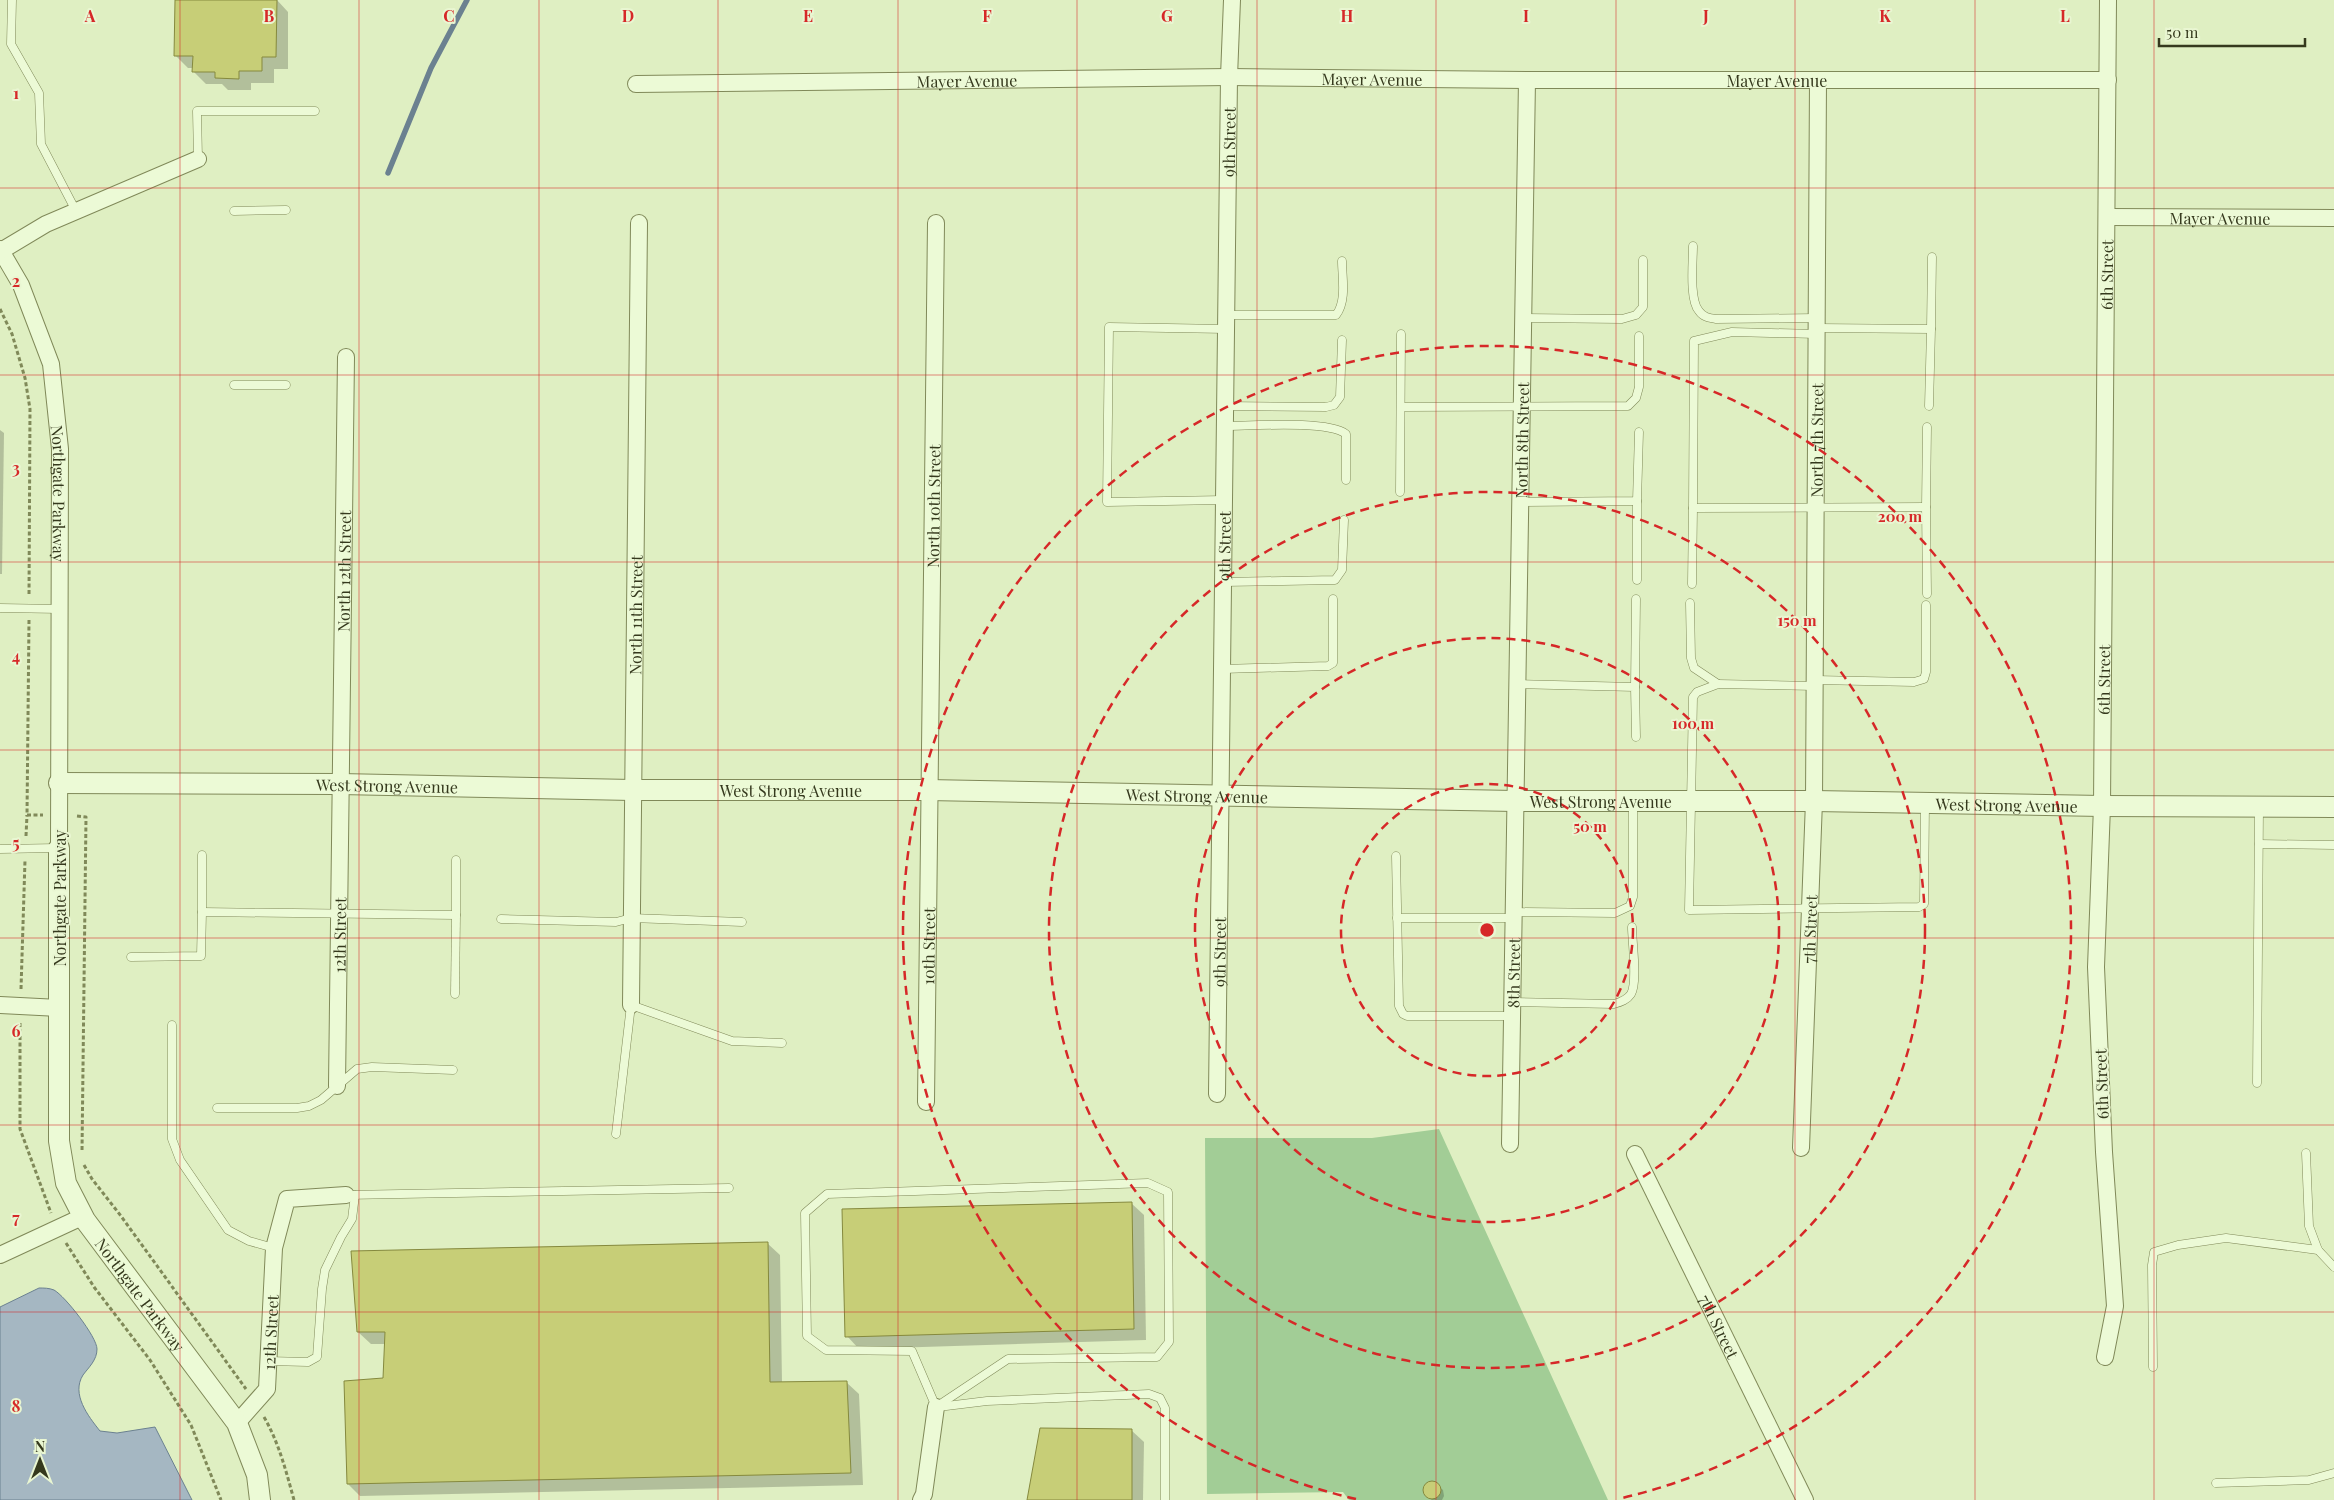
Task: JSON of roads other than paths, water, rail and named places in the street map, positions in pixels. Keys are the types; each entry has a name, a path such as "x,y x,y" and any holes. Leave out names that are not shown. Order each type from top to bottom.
{"street":[{"name":"9th Street","path":"1217,1094 1229,77 1232,0"},
{"name":"6th Street","path":"2105,1357 2115,1306 2104,1152 2096,967 2102,806 2108,217 2108,0"},
{"name":"Mayer Avenue","path":"636,84 1229,77 1527,80 2108,80"},
{"name":"North 8th Street","path":"1515,801 1527,80"},
{"name":"North 7th Street","path":"1814,801 1818,80"},
{"path":"1,250 46,224 198,159"},
{"name":"Mayer Avenue","path":"2108,217 2334,218"},
{"name":"North 11th Street","path":"631,1006 639,223"},
{"name":"North 10th Street","path":"928,790 936,223"},
{"name":"Northgate Parkway","path":"1,250 21,285 50,364 60,449 60,1141 66,1183 84,1216 238,1424 257,1475 260,1500"},
{"name":"North 12th Street","path":"340,784 346,357"},
{"name":"West Strong Avenue","path":"60,782 340,784 632,790 928,790 1515,801 1814,801 2102,806 2334,807"},
{"name":"12th Street","path":"337,1086 340,784"},
{"name":"10th Street","path":"926,1102 928,790"},
{"name":"8th Street","path":"1510,1144 1515,801"},
{"name":"7th Street","path":"1801,1148 1814,801"},
{"path":"0,1005 60,1008"},
{"name":"7th Street","path":"1635,1154 1805,1500"},
{"name":"12th Street","path":"238,1424 267,1389 274,1248 287,1199 350,1195"},
{"path":"0,1255 84,1216"},
{"path":"921,1500 924,1494 936,1407"}],"lane":[{"path":"12,0 11,44 39,92 41,144 76,211"},
{"path":"198,159 197,111 316,111"},
{"path":"234,211 286,210"},
{"path":"1693,246 1693,296 1698,310 1706,317 1816,327 1930,329"},
{"path":"1929,406 1932,257"},
{"path":"1523,318 1622,319 1636,315 1643,307 1643,260"},
{"path":"1224,500 1107,502 1109,326 1226,322 1336,315 1340,310 1342,296 1342,261"},
{"path":"1692,584 1694,341 1732,332 1816,327"},
{"path":"1400,492 1401,334"},
{"path":"1401,407 1628,406 1636,398 1638,387 1639,336"},
{"path":"1225,406 1326,407 1334,405 1340,397 1342,340"},
{"path":"234,385 286,385"},
{"path":"1225,426 1338,428 1346,434 1346,480"},
{"path":"1927,427 1927,594"},
{"path":"1637,580 1639,432"},
{"path":"1520,502 1637,502"},
{"path":"1693,508 1926,507"},
{"path":"1223,582 1335,580 1342,570 1344,520"},
{"path":"1636,599 1636,737"},
{"path":"1222,669 1328,666 1332,663 1333,600"},
{"path":"1690,603 1691,658 1694,668 1718,684"},
{"path":"1926,605 1926,672 1924,679 1914,682 1718,684 1697,692 1692,703 1689,910 1919,908 1924,904 1926,803"},
{"path":"0,608 60,609"},
{"path":"1517,684 1635,687"},
{"path":"1397,918 1615,913 1630,906 1633,897 1633,801"},
{"path":"2257,1083 2260,807"},
{"path":"2259,844 2334,845"},
{"path":"0,848 60,848"},
{"path":"131,957 201,956 202,855"},
{"path":"1396,856 1399,1006 1403,1014 1407,1016 1614,1004 1624,1001 1632,993 1634,980 1632,927"},
{"path":"455,994 456,860"},
{"path":"202,912 456,915"},
{"path":"501,920 616,922 631,918 742,922"},
{"path":"616,1134 631,1006 732,1042 782,1043"},
{"path":"172,1025 172,1138 180,1160 228,1230 249,1241 274,1248"},
{"path":"217,1108 297,1108 309,1106 320,1100 356,1069 372,1067 453,1070"},
{"path":"2306,1154 2308,1226 2318,1250 2334,1267"},
{"path":"1148,1183 1168,1192 1169,1342 1157,1357 1008,1359 936,1407 912,1351 826,1350 808,1336 805,1213 827,1194 1148,1183"},
{"path":"268,1362 308,1362 317,1357 325,1270 341,1236 352,1219 350,1195 729,1188"},
{"path":"2153,1367 2152,1265 2154,1252 2178,1245 2226,1238 2318,1250"},
{"path":"936,1407 987,1401 1150,1394 1160,1398 1165,1408 1165,1500"},
{"path":"2216,1482 2308,1480 2334,1473"}],"water":[{"path":"39,1288 52,1289 59,1294 80,1317 96,1343 96,1357 83,1375 79,1390 82,1404 91,1419 100,1431 117,1433 155,1427 192,1500 0,1500 0,1307"}],"waterway":[{"path":"388,173 431,68 467,0"}]}
